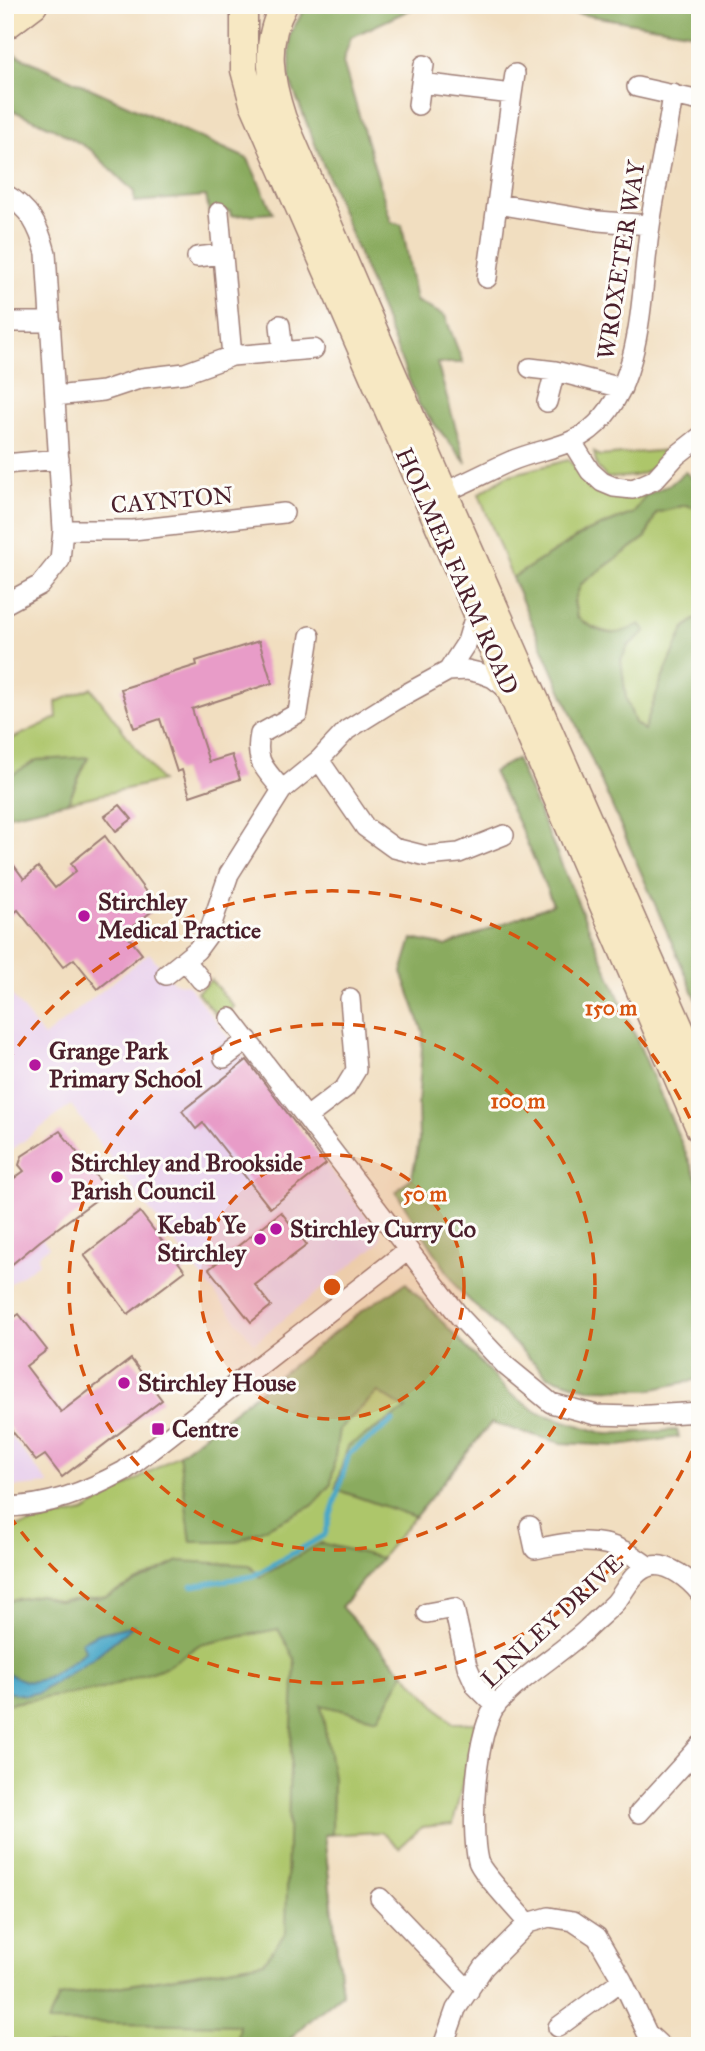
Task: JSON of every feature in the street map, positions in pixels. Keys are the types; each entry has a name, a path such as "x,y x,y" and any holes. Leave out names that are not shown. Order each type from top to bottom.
{"street":[{"path":"5,27 34,5"},
{"name":"HOLMER FARM ROAD","path":"244,5 244,70 253,103 700,1130"},
{"name":"HOLMER FARM ROAD","path":"284,5 275,25 270,55 274,93 283,119 444,492 698,1065"},
{"path":"418,105 423,74 512,94"},
{"path":"487,278 514,74"},
{"path":"637,87 700,101"},
{"name":"WROXETER WAY","path":"444,492 513,461 572,442 592,428 610,410 622,388 635,344 650,225 673,94"},
{"path":"5,194 26,208 41,236 46,254 63,530 60,560 40,585 5,604"},
{"path":"498,205 598,221 650,225"},
{"path":"219,212 232,356"},
{"path":"197,257 223,254"},
{"path":"5,322 51,322"},
{"path":"281,325 283,352"},
{"path":"55,396 103,391 142,377 185,373 232,356 314,349"},
{"path":"530,368 555,371 622,388"},
{"path":"547,402 555,371"},
{"path":"572,442 590,471 602,482 614,487 632,489 654,480 676,456 700,437"},
{"path":"5,464 59,460"},
{"name":"CAYNTON","path":"63,530 133,530 284,513"},
{"path":"448,671 467,642 476,612"},
{"path":"282,790 261,763 257,751 260,734 298,713 310,636"},
{"path":"166,975 197,950 208,935 229,874 282,790 320,760 347,730 448,671 467,670 480,673 493,678 511,692"},
{"path":"320,760 365,827 394,848 426,856 459,853 504,835"},
{"path":"185,960 201,980"},
{"path":"307,1117 345,1088 356,1070 350,999"},
{"path":"230,1018 408,1250 470,1327 506,1366 551,1403 596,1415 700,1412"},
{"path":"224,1058 248,1041"},
{"path":"5,1507 50,1502 87,1491 124,1471 408,1250"},
{"path":"530,1526 535,1549 568,1542 601,1543 623,1550 648,1566"},
{"name":"LINLEY DRIVE","path":"528,1923 478,1863 475,1815 478,1764 488,1721 496,1706 614,1603 639,1570 659,1564 673,1570 700,1593"},
{"path":"427,1614 454,1608 467,1667 476,1686 496,1706"},
{"path":"639,1813 700,1746"},
{"path":"380,1898 469,1991"},
{"path":"443,2046 456,2009 484,1967 528,1923 549,1917 573,1921 597,1937 622,1980 647,2033 661,2046"},
{"path":"558,2027 622,1980"}],"shaded area":[{"path":"149,953 173,982 188,985 381,1235 379,1243 254,1343 71,1105 5,1155 5,986 44,1037"},
{"path":"5,1196 49,1247 38,1255 39,1263 5,1287"},
{"path":"5,1429 49,1484 5,1488"}],"green space":[{"path":"307,5 420,5 351,37 343,62 391,222 402,225 416,301 445,316 463,363 437,363 466,463 419,405 290,81 290,34"},
{"path":"525,5 700,5 700,34"},
{"path":"5,50 248,159 273,213 231,216 230,211 209,213 206,196 134,202 134,192 91,150 53,128 7,108 12,95 5,92"},
{"path":"668,450 649,471 627,477 607,478 597,467 594,452 600,456"},
{"path":"568,460 600,490 622,499 646,495 634,513 586,532 512,578 479,494 506,476"},
{"path":"685,472 698,488 700,509 686,505 656,513 646,537 581,584 574,601 577,617 600,631 622,632 640,624 646,631 628,646 621,660 626,698 635,723 644,730 684,629 700,615 700,1007 512,578 586,532 634,513 646,495 671,484"},
{"path":"686,505 700,509 700,615 684,629 644,730 635,723 626,698 621,660 628,646 645,632 617,633 594,628 577,617 574,601 581,584 646,537 656,513"},
{"path":"91,688 161,781 68,802 88,758 37,760 5,779 5,742 57,718 56,702"},
{"path":"88,757 68,802 5,816 5,779 37,760"},
{"path":"516,759 700,1186 700,1379 649,1390 588,1389 548,1376 459,1290 396,1192 412,1177 419,1141 418,1105 423,1032 402,972 412,939 446,946 553,904 493,772"},
{"path":"211,980 234,1007 220,1019 197,992"},
{"path":"406,1283 509,1393 539,1413 606,1434 677,1430 679,1437 619,1446 561,1443 491,1423 415,1517 335,1489 348,1446 406,1409 378,1392 339,1429 331,1484 312,1506 236,1542 191,1542 179,1454 366,1308"},
{"path":"366,1308 491,1423 341,1607 452,1723 476,1723 453,1824 422,1827 399,1848 382,1832 324,1835 342,1994 318,2009 283,2046 5,2046 5,1526 20,1526 84,1512 179,1454"},
{"path":"321,1543 382,1558 341,1607 404,1673 378,1719 321,1705 333,1778 332,1834 324,1835 342,1994 283,2046 236,2046 239,2025 48,2022 59,1997 264,1962 286,1932 295,1659 278,1629 199,1645 166,1667 102,1689 5,1704 5,1601 40,1595 57,1601 106,1597 179,1561 249,1565 260,1577"}],"water":[{"path":"134,1625 92,1659 40,1692 26,1695 5,1692 5,1672 26,1681 41,1679 86,1651 81,1642 97,1634"}],"building":[{"path":"259,641 272,683 192,709 209,762 232,755 240,779 190,796 182,770 177,772 160,719 134,728 121,689 197,665 196,661"},
{"path":"120,805 132,819 116,831 105,816"},
{"name":"Stirchley Medical Practice","path":"105,836 157,907 125,933 142,954 98,989 74,959 63,967 18,910 5,920 5,853 24,879 38,867 55,888 76,871 71,863"},
{"path":"247,1060 326,1164 270,1208 203,1123 196,1129 182,1111"},
{"name":"Stirchley and Brookside Parish Council","path":"60,1131 108,1191 5,1270 5,1185 24,1171 19,1165 22,1156"},
{"path":"140,1212 185,1271 128,1314 84,1255"},
{"path":"281,1212 307,1245 255,1285 271,1306 251,1322 209,1269"},
{"name":"Stirchley House","path":"19,1314 47,1350 26,1366 61,1412 131,1359 162,1400 62,1477 45,1455 36,1461 5,1422 5,1324"}],"waterway":[{"path":"192,1586 253,1576 325,1535 349,1454 393,1421"}],"place":[{"name":"Stirchley Medical Practice","path":"84,916"},
{"name":"Grange Park Primary School","path":"35,1065"},
{"name":"Stirchley and Brookside Parish Council","path":"57,1177"},
{"name":"Stirchley Curry Co","path":"276,1229"},
{"name":"Kebab Ye Stirchley","path":"260,1239"},
{"name":"Stirchley House","path":"124,1383"},
{"name":"Centre","path":"158,1429"}]}
